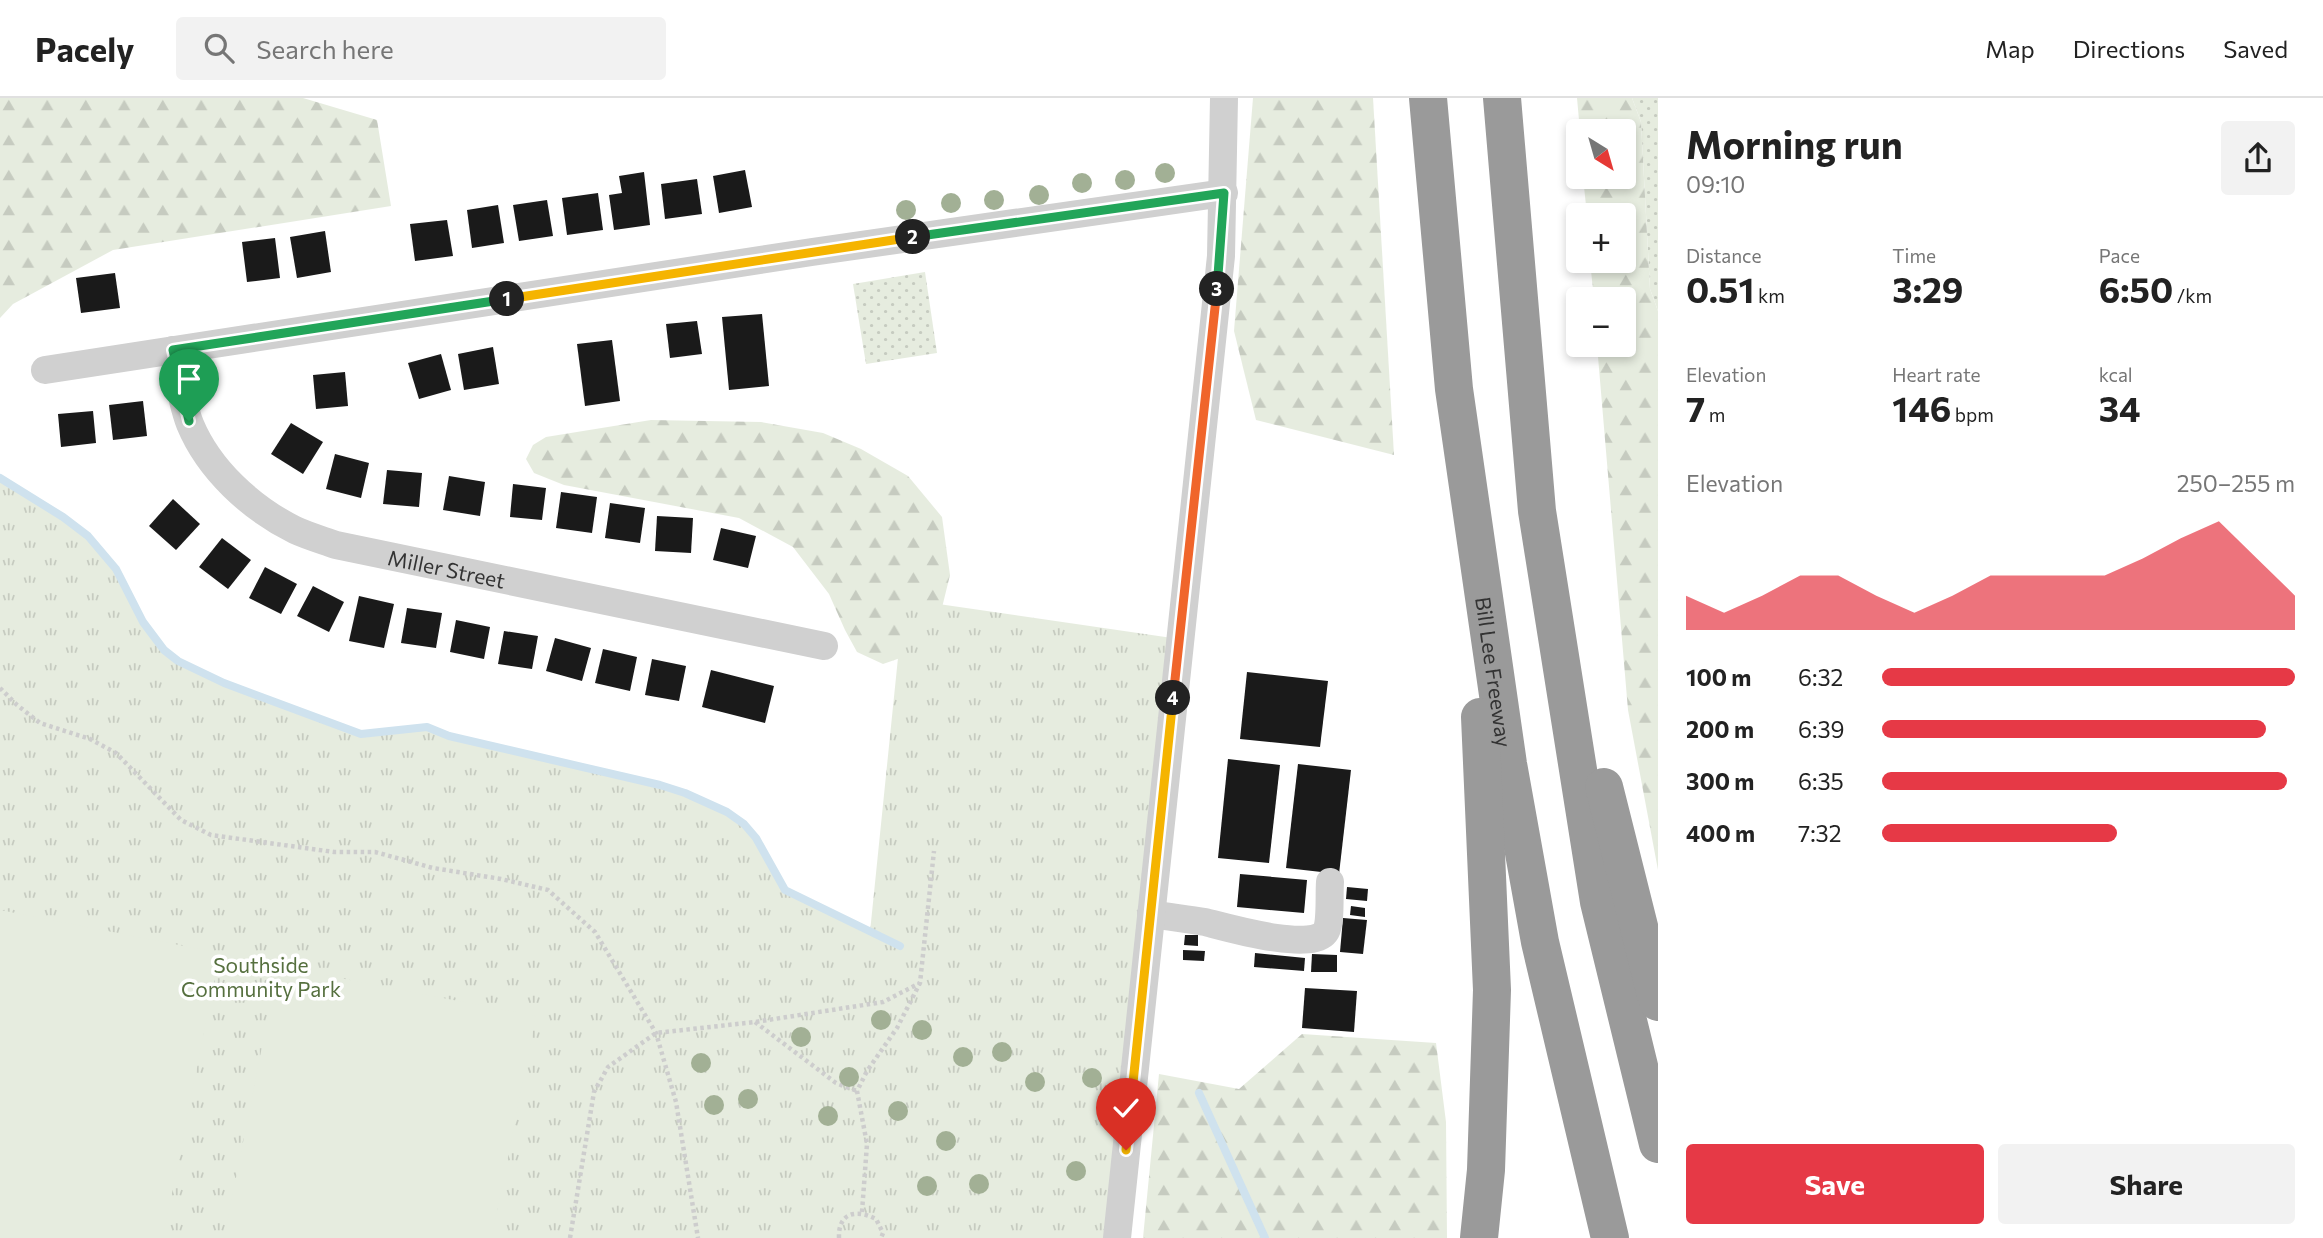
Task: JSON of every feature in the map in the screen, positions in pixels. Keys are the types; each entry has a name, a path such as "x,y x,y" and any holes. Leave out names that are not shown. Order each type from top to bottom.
{"highway":[{"name":"Bill Lee Freeway","path":"1428,98 1454,389 1508,764 1540,942 1610,1238"},
{"path":"1502,98 1537,511 1599,902 1658,1144"},
{"path":"1537,511 1658,1002"},
{"path":"1475,530 1483,822 1490,907 1492,990 1486,1170 1479,1238"}],"street":[{"path":"1117,1238 1221,256 1224,98"},
{"path":"45,370 812,252 1224,193"},
{"name":"Miller Street","path":"173,350 189,421 198,441 215,466 259,508 296,530 336,545 824,646"},
{"path":"1151,914 1254,934 1307,940 1321,936 1327,930 1330,882"}],"path":[{"path":"0,688 40,723 90,739 117,753 181,820 211,835 334,852 375,852 433,868 548,890 595,932 656,1033 676,1102 698,1238"},
{"path":"862,1212 867,1144 857,1091 867,1071 897,1028 920,983 934,851"},
{"path":"570,1238 594,1092 608,1067 656,1033 755,1022 883,1002 920,983"},
{"path":"755,1022 836,1083 857,1091"},
{"path":"839,1238 841,1223 850,1214 862,1212 876,1219 883,1233 881,1238"}],"green space":[{"path":"0,98 303,98 377,120 391,206 113,250 13,304 0,318"},
{"path":"1253,98 1373,98 1394,455 1256,420 1234,331"},
{"path":"1577,98 1632,98 1641,122 1650,289 1658,311 1658,870 1628,710 1598,357 1636,357 1636,287 1593,287 1591,273 1636,273 1636,203 1586,203 1584,189 1636,189 1636,119 1579,119"},
{"path":"1632,98 1658,98 1658,311 1650,289 1641,122"},
{"path":"925,272 937,353 866,364 853,284"},
{"path":"651,420 761,422 823,433 861,449 908,476 942,517 950,575 937,628 909,655 883,664 857,652 829,594 793,547 739,518 564,485 534,473 526,459 533,445 546,437"},
{"name":"Southside Community Park","path":"0,478 63,517 88,536 116,569 143,622 164,650 178,661 224,683 361,734 427,727 449,736 685,793 727,812 744,824 756,838 785,890 870,932 904,599 1179,639 1117,1238 0,1238"},
{"path":"0,910 220,953 163,1238 0,1238"},
{"path":"278,966 536,1016 492,1238 224,1238"},
{"path":"1302,1034 1436,1043 1446,1122 1447,1238 1143,1238 1159,1074 1239,1089"}],"building":[{"path":"745,170 752,207 719,213 713,176"},
{"path":"644,172 650,225 614,230 609,195 622,193 619,176"},
{"path":"697,179 702,214 665,219 661,184"},
{"path":"598,193 603,230 567,235 562,198"},
{"path":"547,200 553,236 519,241 513,205"},
{"path":"498,205 504,243 472,248 467,210"},
{"path":"447,220 453,256 415,261 410,224"},
{"path":"325,231 331,272 297,278 290,237"},
{"path":"275,238 280,278 247,282 242,242"},
{"path":"115,273 120,308 81,313 76,278"},
{"path":"762,314 769,386 729,390 722,317"},
{"path":"697,321 702,354 670,358 666,324"},
{"path":"612,340 620,401 585,406 577,344"},
{"path":"493,347 499,384 464,390 458,354"},
{"path":"441,354 451,390 419,399 408,363"},
{"path":"345,372 348,406 316,409 313,375"},
{"path":"143,401 147,436 113,440 109,405"},
{"path":"93,411 96,443 61,447 58,414"},
{"path":"291,423 323,442 303,474 271,454"},
{"path":"335,454 369,463 361,498 326,489"},
{"path":"387,470 422,473 419,507 383,504"},
{"path":"449,476 485,482 480,516 443,510"},
{"path":"513,484 546,488 542,520 510,517"},
{"path":"561,492 597,497 592,533 556,528"},
{"path":"173,499 200,524 176,550 149,526"},
{"path":"610,503 645,508 640,543 605,538"},
{"path":"657,516 693,518 691,553 655,551"},
{"path":"721,528 756,536 748,568 713,560"},
{"path":"222,538 251,560 228,589 199,567"},
{"path":"265,567 297,584 281,614 249,598"},
{"path":"313,586 344,602 329,632 297,616"},
{"path":"359,596 394,604 384,648 349,641"},
{"path":"407,608 442,613 436,648 401,643"},
{"path":"456,620 490,627 484,659 450,652"},
{"path":"504,631 538,636 532,669 498,664"},
{"path":"555,638 591,648 582,681 546,671"},
{"path":"603,649 637,657 630,691 595,683"},
{"path":"652,659 686,666 679,701 645,695"},
{"path":"711,670 774,686 765,723 702,707"},
{"path":"1247,672 1328,681 1320,747 1240,739"},
{"path":"1228,759 1280,765 1269,863 1218,858"},
{"path":"1298,764 1351,770 1339,874 1286,868"},
{"path":"1240,874 1307,880 1304,913 1237,907"},
{"path":"1347,887 1368,889 1367,901 1346,899"},
{"path":"1351,906 1365,908 1365,917 1350,915"},
{"path":"1343,918 1367,920 1363,954 1340,952"},
{"path":"1185,935 1198,935 1198,946 1184,945"},
{"path":"1183,950 1205,951 1204,961 1183,960"},
{"path":"1255,953 1305,958 1304,971 1254,967"},
{"path":"1312,954 1337,955 1337,972 1311,972"},
{"path":"1305,988 1357,991 1354,1032 1302,1028"}],"waterway":[{"path":"0,478 63,517 88,536 116,569 143,622 164,650 178,661 224,683 361,734 427,727 449,736 685,793 727,812 744,824 756,838 785,890 900,946"},
{"path":"1199,1093 1265,1238"}],"route":[{"path":"189,421 173,350 812,252 1224,193 1221,256 1204,423 1126,1150"}]}
